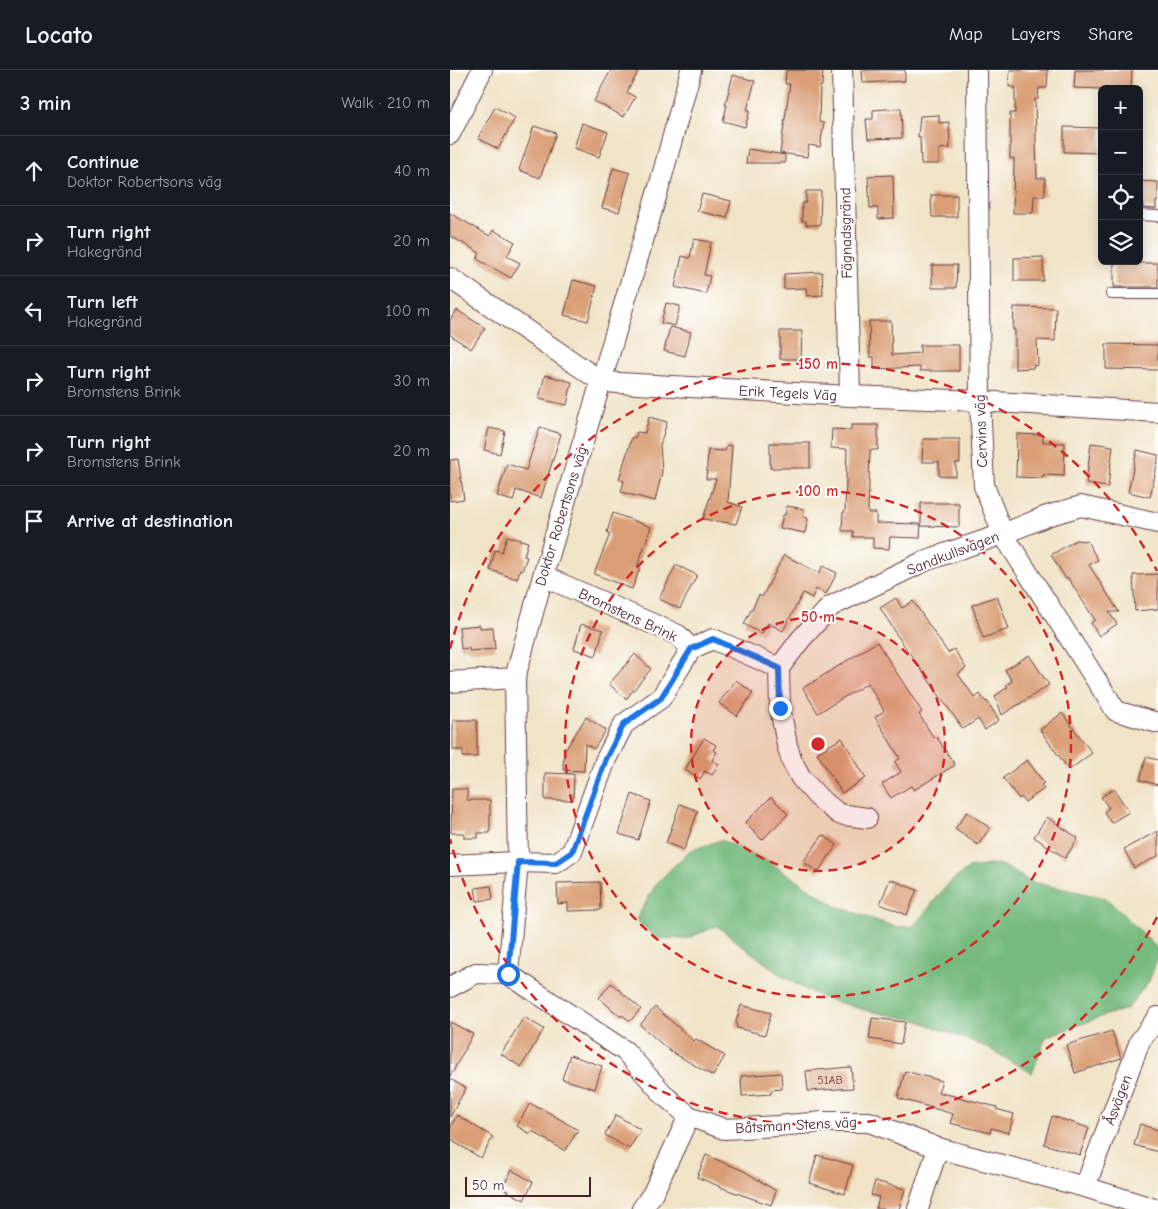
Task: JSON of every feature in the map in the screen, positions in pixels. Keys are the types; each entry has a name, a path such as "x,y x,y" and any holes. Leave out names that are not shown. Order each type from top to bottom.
{"street":[{"path":"450,134 482,70"},
{"name":"Doktor Robertsons väg","path":"508,974 518,862 515,678 543,576 659,187 691,70"},
{"name":"Fägnadsgränd","path":"842,70 850,396"},
{"name":"Cervins väg","path":"977,70 980,400 984,486 1003,534 1116,711 1158,723"},
{"path":"450,278 602,382"},
{"name":"Erik Tegels Väg","path":"602,382 850,396 980,400 1158,412"},
{"name":"Sandkullsvägen","path":"779,668 831,606 927,560 1003,534 1047,516 1082,506 1158,523"},
{"name":"Bromstens Brink","path":"543,576 678,635 691,649 713,639 779,668"},
{"path":"450,865 518,862 556,863 572,852 606,759 624,724 661,698 691,649"},
{"path":"779,668 780,708 792,761 801,778 818,797 839,814 867,818"},
{"path":"450,682 515,678"},
{"path":"450,988 476,973 508,974"},
{"name":"Båtsman Stens väg","path":"508,974 625,1051 666,1098 689,1116 724,1128 822,1122 869,1122 938,1148 1085,1187 1156,1209"},
{"name":"Åsvägen","path":"1085,1187 1140,1040 1158,1017"},
{"path":"642,1209 652,1193 689,1116"},
{"path":"918,1209 938,1148"}],"lane":[{"path":"1143,215 1158,216"},
{"path":"1111,294 1158,294"}],"green space":[{"path":"721,840 766,860 836,906 895,927 914,926 948,884 969,868 996,864 1004,866 1031,882 1106,898 1158,948 1158,957 1149,981 1127,1009 1046,1037 1032,1073 984,1046 916,1020 868,1011 820,997 782,976 717,926 686,939 656,938 636,920 656,884 689,851"}],"building":[{"path":"611,70 639,70 627,92 635,97 624,117 594,101"},
{"path":"786,70 823,70 822,86 820,86 819,122 824,123 820,147 809,145 807,157 780,153 790,84 785,84"},
{"path":"862,70 905,70 905,81 863,83"},
{"path":"1010,70 1048,70 1047,88 1039,88 1038,99 1035,99 1037,178 1045,178 1045,196 1034,196 1033,213 1013,213 1014,158 1010,159 1010,113 1015,113 1015,87 1009,87"},
{"path":"1075,70 1132,70 1131,85 1098,85 1098,89 1074,88"},
{"path":"733,75 755,81 747,110 750,110 745,127 723,121"},
{"path":"495,107 515,118 498,149 478,138"},
{"path":"901,108 902,138 868,139 866,119 873,119 873,110"},
{"path":"939,115 939,123 949,122 950,148 939,149 939,164 921,164 920,137 918,137 920,116"},
{"path":"582,123 608,132 599,157 574,148"},
{"path":"534,126 556,133 540,178 519,170"},
{"path":"1064,127 1098,128 1098,153 1064,152"},
{"path":"748,149 785,155 785,163 746,163"},
{"path":"613,168 630,173 619,212 602,208"},
{"path":"893,175 894,218 878,219 878,208 870,208 868,176"},
{"path":"1143,181 1158,182 1156,209 1143,208"},
{"path":"806,191 821,191 820,225 806,225 806,221 802,221 802,203 806,203"},
{"path":"702,194 731,201 727,218 697,211"},
{"path":"931,195 957,195 957,217 932,217"},
{"path":"450,213 490,236 493,230 515,242 507,256 520,263 511,278 477,259 480,253 450,236"},
{"path":"694,239 711,242 704,275 710,276 706,294 675,287 682,256 690,258"},
{"path":"1043,257 1043,281 1014,281 1014,258"},
{"path":"1158,263 1158,287 1114,287 1114,265"},
{"path":"932,265 957,265 956,288 932,288"},
{"path":"822,272 823,295 807,296 806,288 784,289 784,274"},
{"path":"573,280 597,286 588,321 564,315"},
{"path":"666,303 680,306 675,326 661,323"},
{"path":"1014,307 1056,308 1055,341 1037,340 1038,365 1033,366 1033,368 1015,369"},
{"path":"457,310 485,328 471,349 450,335 450,320"},
{"path":"869,321 891,321 892,355 920,353 920,345 959,345 959,371 920,371 920,367 874,369 874,357 870,357"},
{"path":"670,327 691,332 685,356 664,351"},
{"path":"780,331 802,331 801,359 780,359"},
{"path":"1106,344 1158,345 1158,370 1106,369"},
{"path":"545,375 572,382 567,405 539,399"},
{"path":"649,417 667,422 660,445 662,472 655,501 621,492 624,481 619,479 632,437 635,438 637,432 645,433"},
{"path":"851,425 878,425 878,450 870,450 868,513 876,513 876,523 921,524 920,538 890,537 889,549 873,548 873,537 853,537 853,531 842,531 843,512 845,512 847,449 831,448 832,429 851,430"},
{"path":"540,427 561,434 541,498 516,490 513,501 497,496 507,464 526,470"},
{"path":"489,428 505,431 500,454 484,450"},
{"path":"1017,434 1043,435 1043,442 1065,443 1064,476 1043,475 1043,478 1016,477"},
{"path":"923,439 960,439 960,463 956,463 956,476 939,476 939,462 922,462"},
{"path":"770,443 810,443 810,468 770,468"},
{"path":"1091,443 1113,446 1108,487 1086,484"},
{"path":"727,445 732,446 728,502 742,507 736,524 703,519 716,479 706,479 708,450 725,451"},
{"path":"1137,450 1158,455 1150,497 1128,492"},
{"path":"458,459 464,499 450,501 450,460"},
{"path":"921,503 959,503 959,527 921,526"},
{"path":"787,506 804,509 803,517 808,518 805,533 780,528"},
{"path":"613,513 651,527 637,567 640,568 632,589 594,574 610,534 607,532"},
{"path":"507,536 528,542 524,556 527,557 517,579 490,570 495,550 502,552"},
{"path":"1076,540 1087,541 1098,560 1089,565 1119,612 1109,612 1117,624 1099,636 1091,623 1095,620 1051,555"},
{"path":"784,555 819,573 823,566 837,573 826,594 816,589 812,598 803,593 783,631 768,623 762,634 744,624 759,595 762,597"},
{"path":"676,565 697,575 680,609 659,599"},
{"path":"1158,574 1158,609 1135,611 1133,575"},
{"path":"997,596 1009,629 983,638 972,605"},
{"path":"896,598 902,608 913,601 948,653 954,649 966,668 958,674 975,698 980,694 987,701 999,720 985,730 978,719 963,729 880,608"},
{"path":"581,624 603,630 596,656 574,649"},
{"path":"480,625 480,628 493,627 495,649 469,651 469,648 461,649 459,627"},
{"path":"877,642 922,712 919,714 933,737 936,736 955,765 914,790 911,786 891,798 882,784 901,772 895,762 900,758 875,717 884,711 868,683 818,713 803,688"},
{"path":"635,654 651,669 626,699 609,684"},
{"path":"1029,655 1049,685 1002,715 995,696 1008,687 1006,685 1012,681 1005,670"},
{"path":"736,680 753,693 737,716 719,703"},
{"path":"1062,713 1092,753 1069,770 1040,730"},
{"path":"586,717 606,730 594,749 585,744 584,771 563,770 564,752"},
{"path":"453,720 477,720 477,757 463,757 463,750 453,750"},
{"path":"704,738 716,745 713,750 717,752 712,760 719,764 712,775 705,771 700,779 685,770"},
{"path":"842,738 866,778 842,793 817,753"},
{"path":"1146,757 1158,760 1158,785 1140,780"},
{"path":"1027,760 1044,783 1041,785 1044,789 1025,802 1021,797 1019,799 1003,778"},
{"path":"545,773 574,774 573,800 545,800"},
{"path":"452,789 467,789 467,800 490,800 490,833 478,833 478,838 464,838 464,833 451,833"},
{"path":"1114,789 1129,812 1111,823 1104,812 1109,808 1101,797"},
{"path":"632,794 651,801 638,840 619,834"},
{"path":"771,797 788,814 762,840 745,823"},
{"path":"680,804 698,811 684,850 666,843"},
{"path":"967,812 990,828 978,845 955,829"},
{"path":"1047,817 1078,838 1065,858 1034,837"},
{"path":"1158,831 1158,856 1134,868 1124,849"},
{"path":"823,835 837,845 818,872 803,862"},
{"path":"890,879 917,890 907,915 880,904"},
{"path":"600,882 601,910 568,911 568,903 558,904 557,883"},
{"path":"491,886 493,899 477,901 475,888"},
{"path":"611,983 641,1009 630,1021 622,1015 621,1017 599,998"},
{"path":"741,1005 771,1013 765,1035 737,1028 736,1022"},
{"path":"655,1007 694,1041 696,1039 725,1056 713,1076 671,1052 640,1025"},
{"path":"524,1017 544,1029 521,1067 501,1054"},
{"path":"872,1018 905,1022 901,1044 869,1039"},
{"path":"450,1022 473,1034 450,1077"},
{"path":"1112,1031 1121,1058 1075,1073 1066,1045"},
{"path":"570,1055 602,1066 595,1089 562,1079"},
{"path":"851,1067 853,1088 808,1091 806,1071"},
{"path":"905,1071 942,1081 938,1092 997,1107 996,1109 1014,1114 1009,1133 991,1128 990,1133 950,1123 953,1114 898,1098"},
{"path":"781,1073 782,1089 771,1090 771,1094 742,1096 741,1076"},
{"path":"450,1079 466,1088 450,1117"},
{"path":"530,1103 578,1130 565,1151 532,1131 530,1134 517,1126"},
{"path":"457,1115 493,1137 481,1158 450,1138 450,1128"},
{"path":"616,1115 641,1130 629,1149 605,1135"},
{"path":"1052,1116 1089,1128 1080,1155 1044,1144"},
{"path":"1140,1124 1158,1130 1158,1152 1134,1145"},
{"path":"706,1155 744,1171 776,1191 771,1205 697,1177"},
{"path":"817,1155 853,1165 845,1194 809,1183"},
{"path":"512,1170 533,1182 524,1200 502,1188"},
{"path":"875,1181 905,1189 899,1209 876,1209 879,1197 871,1195"}],"route":[{"path":"508,974 518,862 556,863 572,852 606,759 624,724 661,698 691,649 713,639 779,668 780,708"}]}
